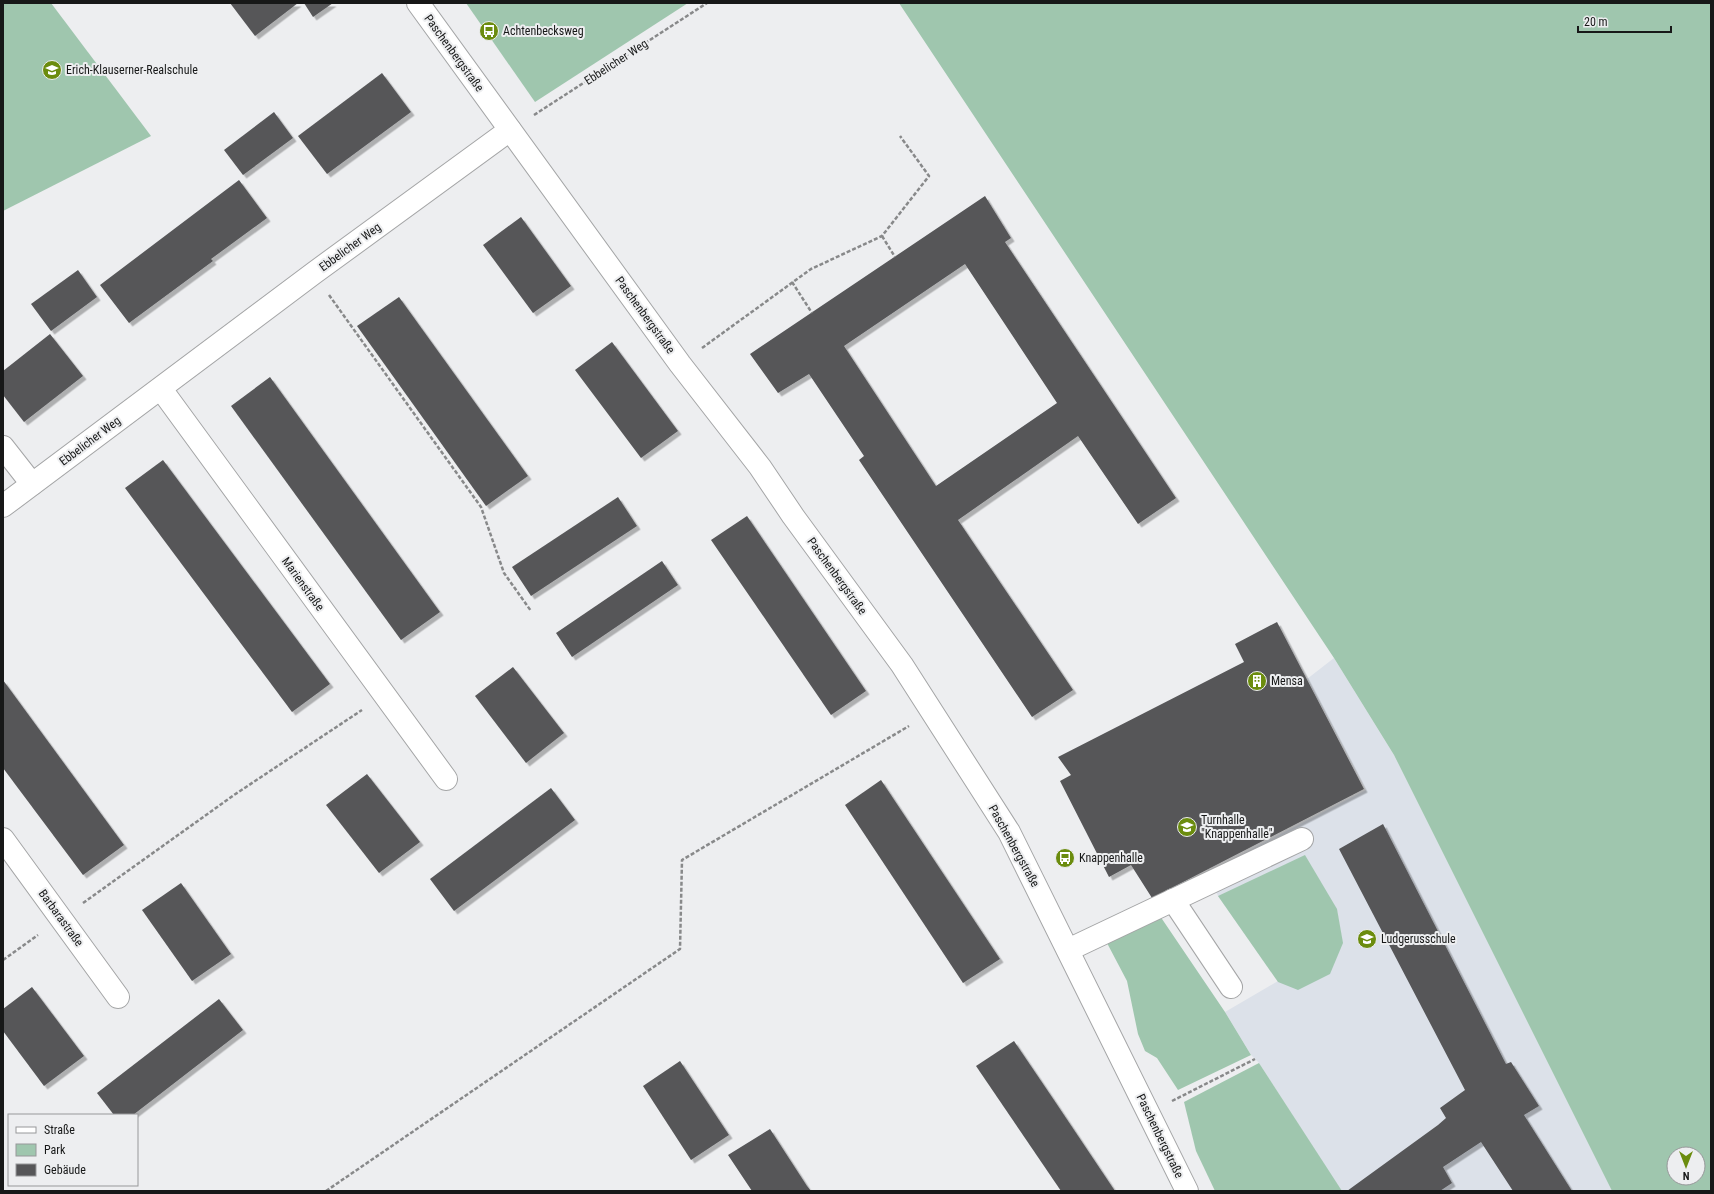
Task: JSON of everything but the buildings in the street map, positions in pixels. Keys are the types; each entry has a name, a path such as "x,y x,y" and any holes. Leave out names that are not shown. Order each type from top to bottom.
{"street":[{"name":"Paschenbergstraße","path":"418,3 680,364 760,467 902,665 1009,832 1187,1191"},
{"name":"Ebbelicher Weg","path":"3,506 314,273 510,130"},
{"name":"Marienstraße","path":"161,389 446,779"},
{"path":"3,447 32,484"},
{"name":"Barbarastraße","path":"3,839 118,997"},
{"path":"1068,950 1302,839"},
{"path":"1173,900 1231,987"}],"path":[{"name":"Ebbelicher Weg","path":"510,130 707,3"},
{"path":"680,364 811,269 882,236 930,176 900,136"},
{"path":"882,236 895,257"},
{"path":"314,273 481,507 504,573 531,611"},
{"path":"792,282 812,313"},
{"path":"3,960 234,795 360,710 386,697"},
{"path":"326,1191 680,950 682,860 932,712"},
{"path":"1149,1114 1255,1059"}],"shaded area":[{"name":"Ludgerusschule","path":"1334,658 1394,755 1612,1191 1341,1191 1259,1063 1251,1055 1225,1012 1278,981 1218,896 1207,872 1366,790 1307,679"}],"green space":[{"name":"Erich-Klauserner-Realschule","path":"3,3 51,3 151,136 3,211"},
{"path":"466,3 688,3 535,102"},
{"path":"899,3 1711,3 1711,1191 1612,1191 1394,755 1334,658"},
{"path":"1305,855 1337,909 1343,943 1330,974 1298,990 1278,982 1218,896"},
{"path":"1160,916 1225,1012 1251,1055 1178,1090 1157,1058 1145,1051 1138,1034 1127,981 1107,943"},
{"path":"1259,1063 1342,1191 1215,1191 1196,1151 1184,1102"}],"place":[{"name":"Achtenbecksweg","path":"489,31"},
{"name":"Erich-Klauserner-Realschule","path":"52,70"},
{"name":"Mensa","path":"1257,681"},
{"name":"Turnhalle \"Knappenhalle\"","path":"1187,827"},
{"name":"Knappenhalle","path":"1065,858"},
{"name":"Ludgerusschule","path":"1367,939"}]}
